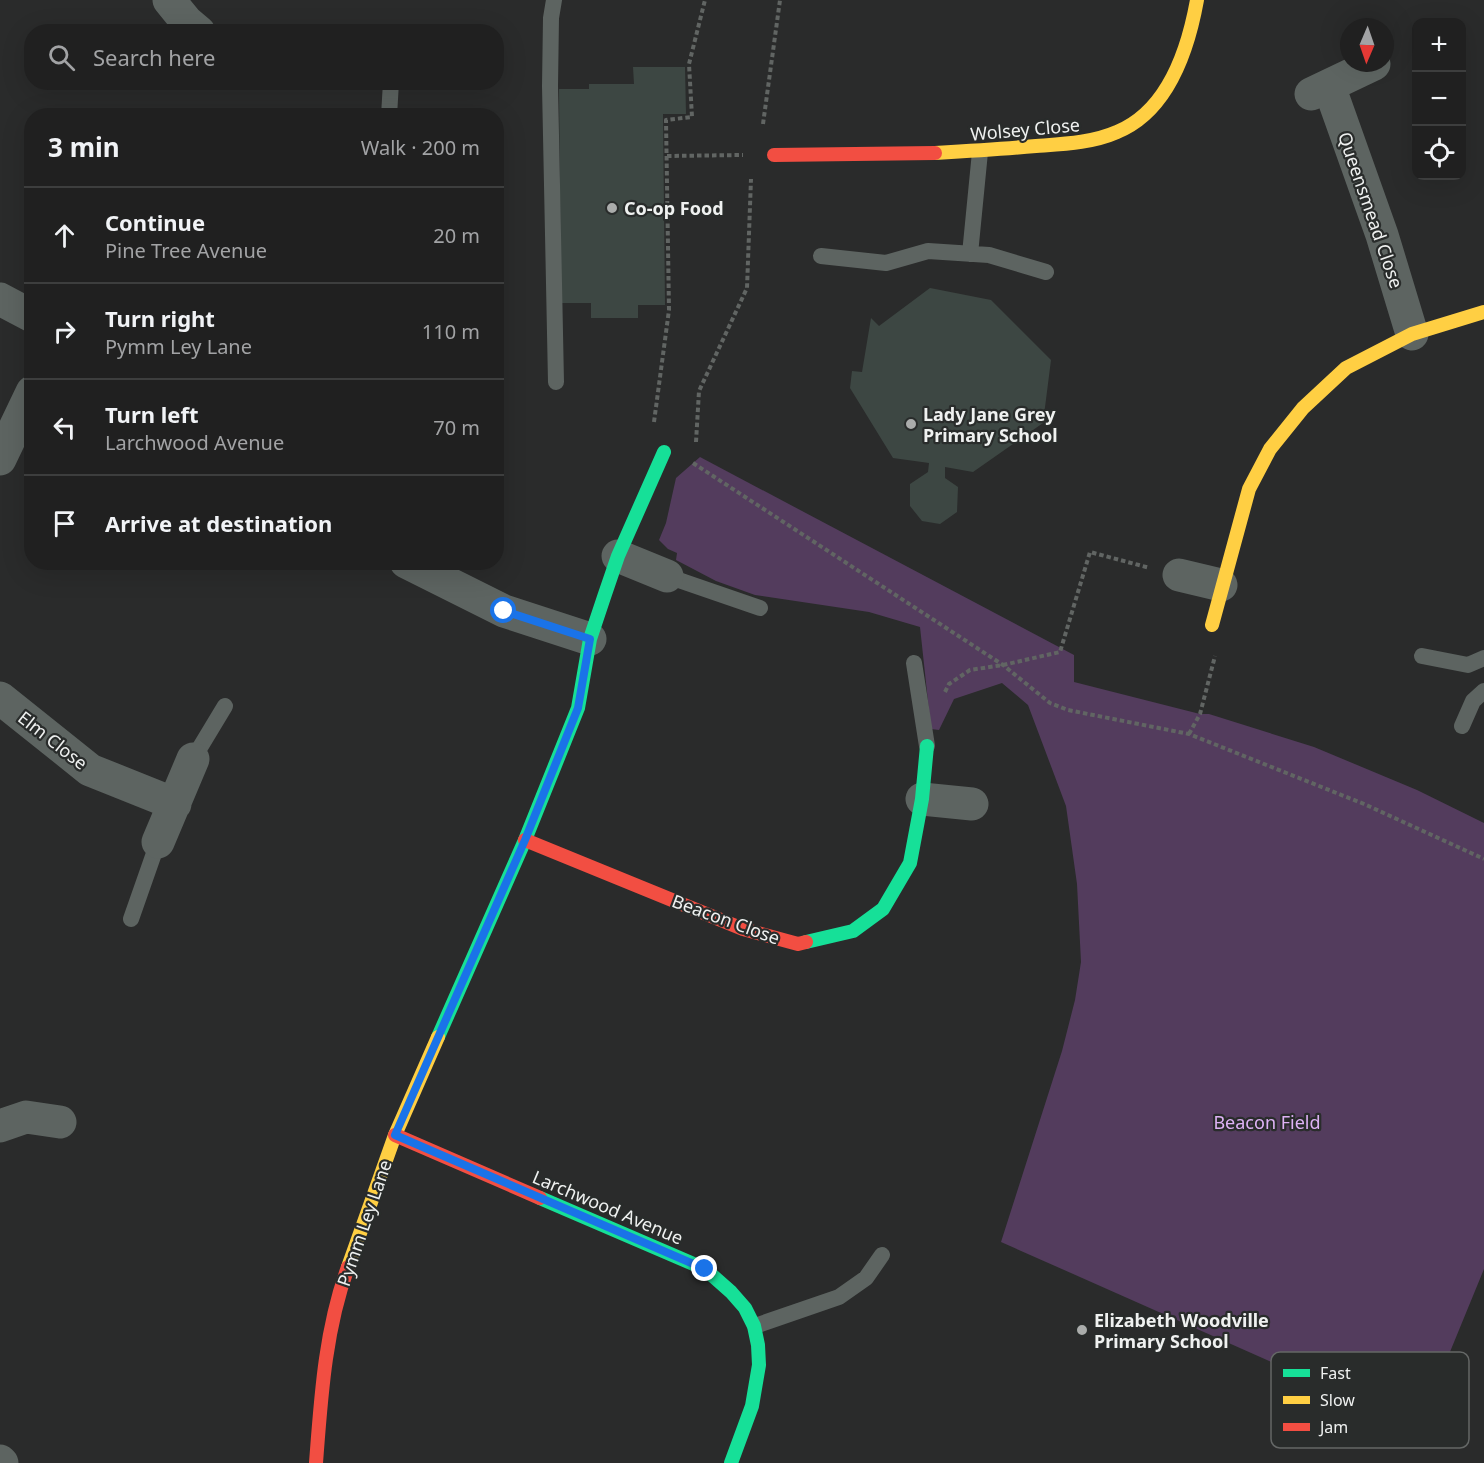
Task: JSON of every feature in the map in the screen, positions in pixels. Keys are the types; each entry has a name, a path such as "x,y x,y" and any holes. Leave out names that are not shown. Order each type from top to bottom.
{"street":[{"path":"169,0 190,24"},
{"name":"Wolsey Close","path":"774,155 980,152 1088,142 1128,127 1158,102 1186,49 1197,0"},
{"name":"Queensmead Close","path":"1357,72 1319,90 1382,235 1412,334"},
{"path":"0,299 24,312"},
{"path":"1212,625 1221,585 1249,489 1270,449 1304,408 1346,368 1412,334 1484,312"},
{"path":"0,459 24,409"},
{"name":"Pymm Ley Lane","path":"316,1463 322,1379 342,1283 395,1135 525,840 578,708 590,639 618,556 664,452"},
{"path":"618,556 667,576"},
{"path":"422,570 504,611 590,639"},
{"path":"1179,575 1221,585"},
{"name":"Elm Close","path":"0,698 90,770 175,804"},
{"name":"Beacon Close","path":"525,840 743,929 798,944 853,931 883,909 910,863 922,799 927,746"},
{"path":"159,842 193,759"},
{"path":"922,799 972,804"},
{"path":"0,1126 26,1117 60,1122"},
{"name":"Larchwood Avenue","path":"395,1135 705,1269 744,1305 755,1326 759,1357 753,1406 731,1463"}],"lane":[{"path":"554,0 551,18 550,86 556,382"},
{"path":"389,108 391,90"},
{"path":"970,254 980,152"},
{"path":"821,256 886,263 928,251 989,255 1046,272"},
{"path":"667,576 760,608"},
{"path":"1422,656 1468,665 1484,658"},
{"path":"915,663 927,746"},
{"path":"1462,726 1473,701 1484,692"},
{"path":"193,759 225,706"},
{"path":"131,919 159,842"},
{"path":"755,1326 839,1297 866,1278 882,1255"}],"path":[{"path":"705,0 689,64 692,117 666,120 669,310 653,433 664,452 695,464 1003,665 1050,703 1068,710 1189,734 1364,804 1484,859"},
{"path":"760,155 780,0"},
{"path":"696,443 699,391 747,288 752,155"},
{"path":"667,156 774,155"},
{"path":"695,464 696,454"},
{"path":"940,700 949,684 959,675 970,670 1003,665 1060,651 1090,552 1179,575"},
{"path":"1189,734 1200,714 1220,639 1212,625"}],"green space":[{"name":"Beacon Field","path":"700,457 1074,655 1074,682 1200,714 1209,714 1314,747 1417,790 1484,823 1484,1269 1450,1352 1271,1352 1271,1362 1001,1242 1062,1051 1075,1000 1081,962 1077,884 1066,806 1028,705 1002,683 954,699 939,730 931,729 920,627 869,612 755,595 716,581 676,560 677,553 668,549 659,540 666,523 676,478"}],"building":[{"name":"Co-op Food","path":"633,67 685,67 686,114 663,114 665,305 638,305 638,318 591,318 591,303 561,303 559,89 589,89 589,84 634,84"},
{"path":"930,288 991,300 1051,360 1043,423 973,472 945,467 945,478 958,487 957,512 940,524 922,521 910,506 910,484 928,472 929,463 893,458 850,388 852,371 862,372 871,318 879,326"}],"traffic: fast":[{"path":"438,1037 525,840 578,708 590,639 604,597 618,556 664,452"},
{"path":"806,942 853,931 883,909 910,863 922,799 927,746"},
{"path":"540,1198 705,1269 745,1308 754,1326 759,1365 752,1406 731,1463"}],"traffic: slow":[{"path":"935,153 1098,139 1135,122 1150,110 1173,77 1188,39 1197,0"},
{"path":"1212,625 1249,489 1270,449 1303,408 1346,368 1412,334 1484,312"},
{"path":"348,1267 395,1135 438,1037"}],"traffic: jam":[{"path":"774,155 935,153"},
{"path":"525,840 743,929 798,944 806,942"},
{"path":"395,1135 540,1198"},
{"path":"316,1463 329,1339 348,1267"}],"place":[{"name":"Co-op Food","path":"612,208"},
{"name":"Lady Jane Grey Primary School","path":"911,424"},
{"name":"Elizabeth Woodville Primary School","path":"1082,1330"}],"route":[{"path":"504,611 590,639 578,708 525,840 395,1135 705,1269"}]}
